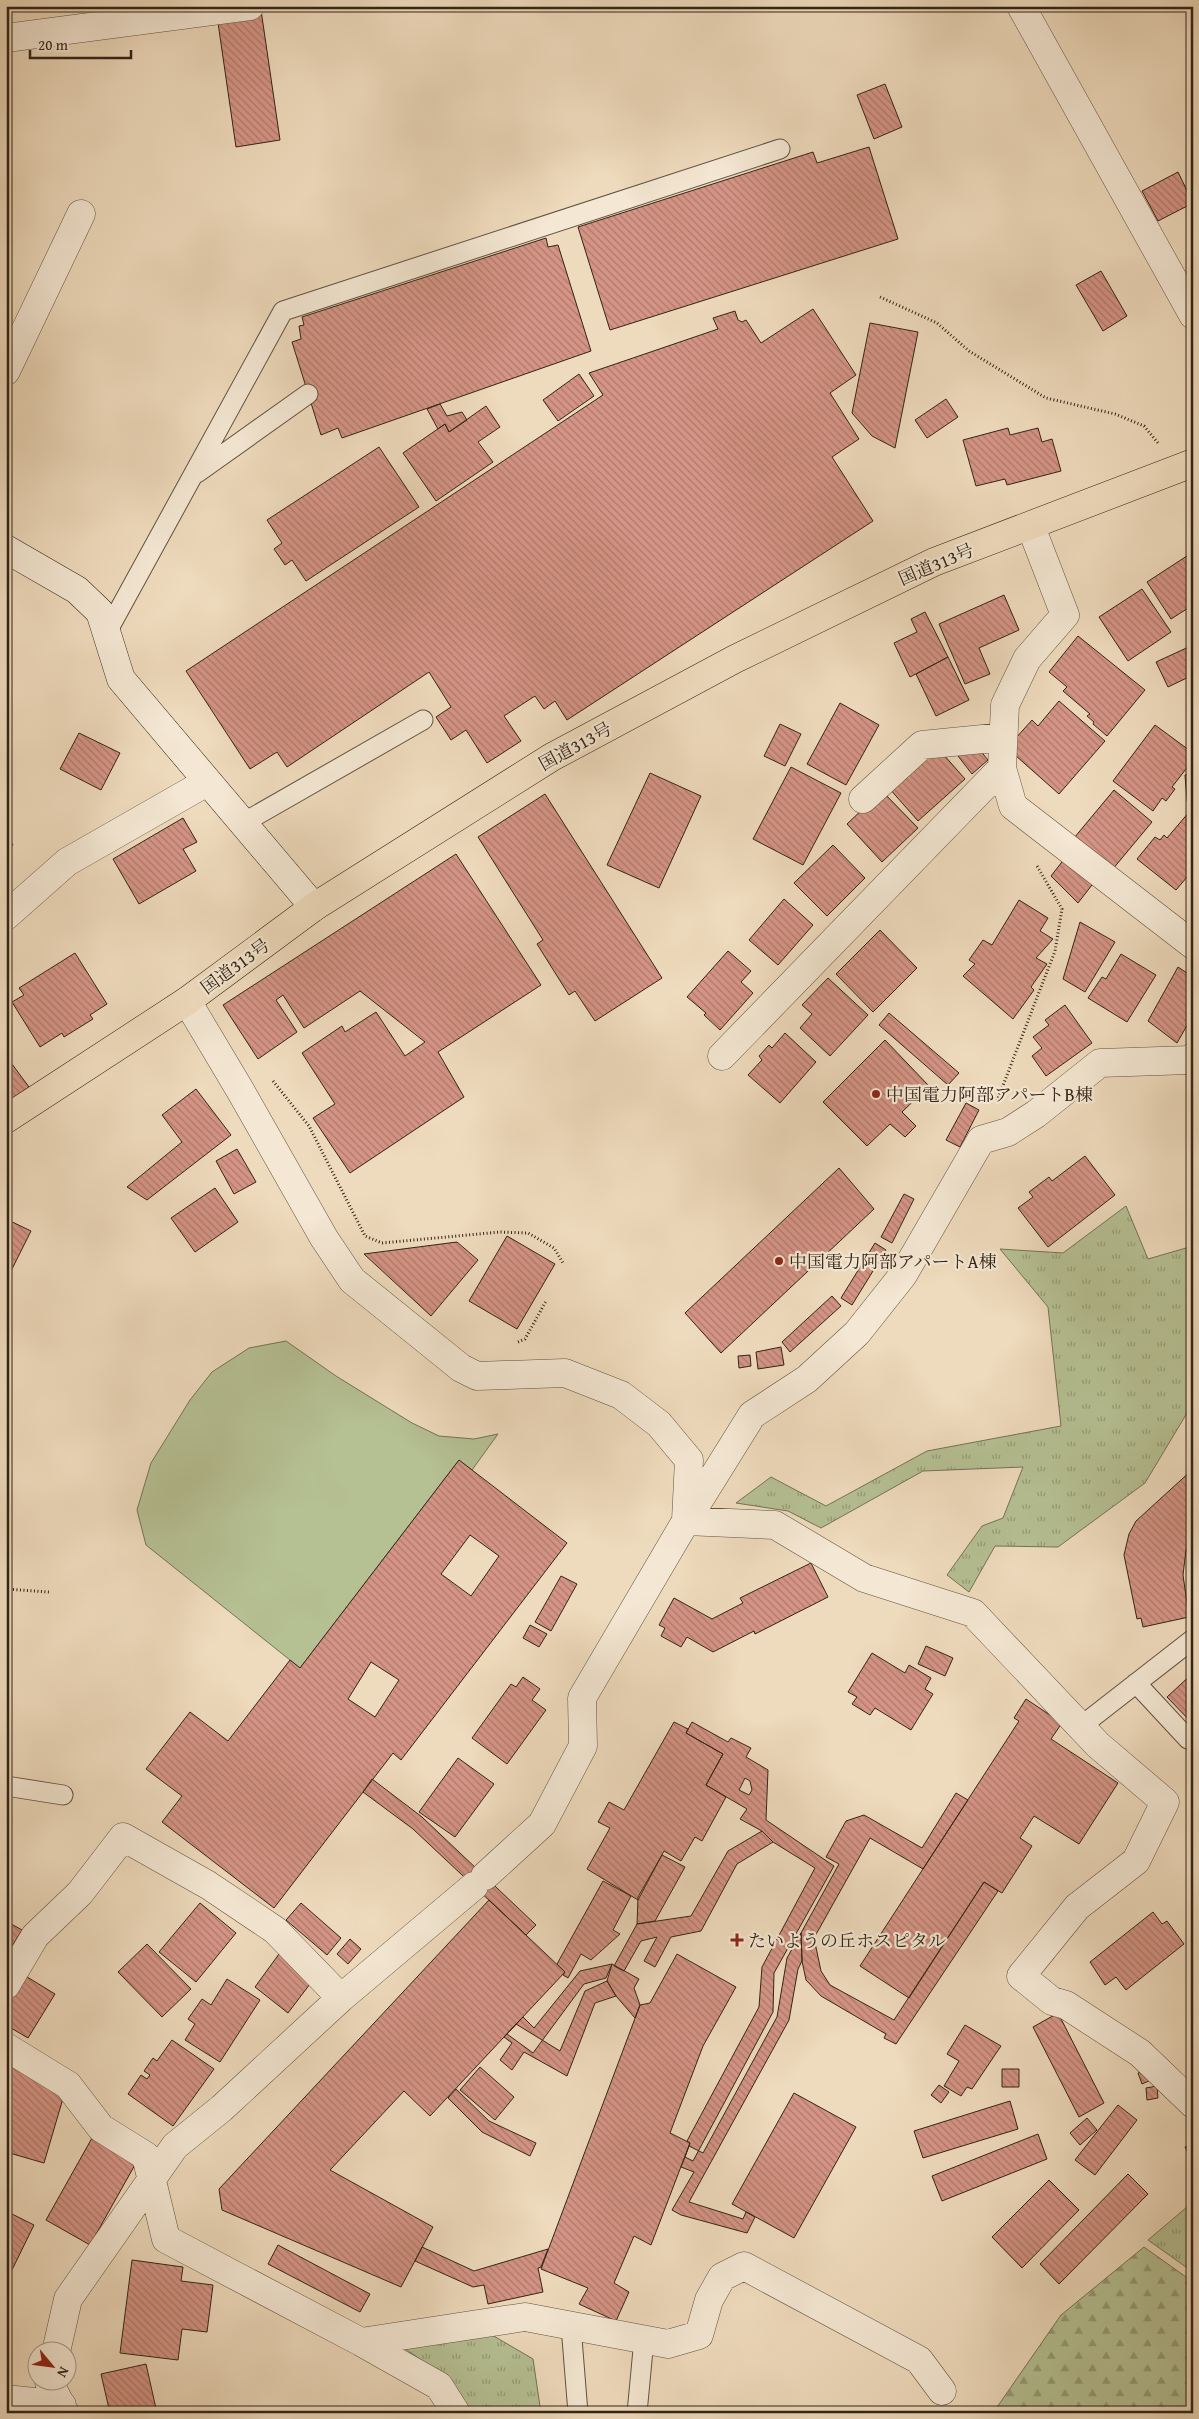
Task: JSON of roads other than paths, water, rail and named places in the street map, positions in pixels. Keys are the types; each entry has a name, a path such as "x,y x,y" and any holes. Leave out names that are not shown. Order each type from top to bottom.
{"highway":[{"name":"国道313号","path":"6,1119 187,1001 314,908 552,757 726,664 934,562 1187,465"}],"street":[{"path":"6,38 250,6"},
{"path":"1021,6 1193,314"},
{"path":"6,371 81,214"},
{"path":"1031,526 1065,615 1027,659 1004,705 1002,768 1012,806 1193,945"},
{"path":"6,549 77,590 100,612 121,679 314,908"},
{"path":"863,799 922,744 1003,737"},
{"path":"722,1056 1002,768"},
{"path":"6,916 67,862 207,782"},
{"path":"187,1001 324,1238 352,1280 462,1368 477,1376 565,1373 621,1395 660,1424 689,1460 686,1521"},
{"path":"58,2342 68,2299 175,2146 222,2108 341,1998 479,1881 542,1824 583,1746 582,1698 686,1521 752,1415 807,1379 857,1333 902,1275 981,1140 1008,1132 1036,1114 1100,1063 1190,1060 1193,1057"},
{"path":"686,1521 775,1525 864,1578 974,1613 1098,1745 1165,1802 1136,1861 1077,1907 1021,1976 1052,2001 1066,2005 1140,2053 1193,2104"},
{"path":"6,1985 36,1936 80,1893 123,1837 208,1885 275,1930 341,1998"},
{"path":"6,2047 68,2084 101,2128 146,2156 166,2239 361,2342 439,2386 456,2413"},
{"path":"361,2342 525,2317 668,2344 698,2335 709,2300 722,2277 744,2266 919,2360 942,2391"},
{"path":"55,2392 64,2409"},
{"path":"6,2399 64,2409"}],"lane":[{"path":"107,632 283,311 780,149"},
{"path":"192,478 308,394"},
{"path":"243,823 423,720"},
{"path":"1080,1727 1193,1639"},
{"path":"1136,1683 1188,1739 1193,1741"},
{"path":"6,1786 62,1795"},
{"path":"571,2326 578,2413"},
{"path":"637,2413 644,2339"}],"place":[{"name":"中国電力阿部アパートB棟","path":"876,1094"},
{"name":"中国電力阿部アパートA棟","path":"779,1261"},
{"name":"たいようの丘ホスピタル","path":"737,1940"}]}
